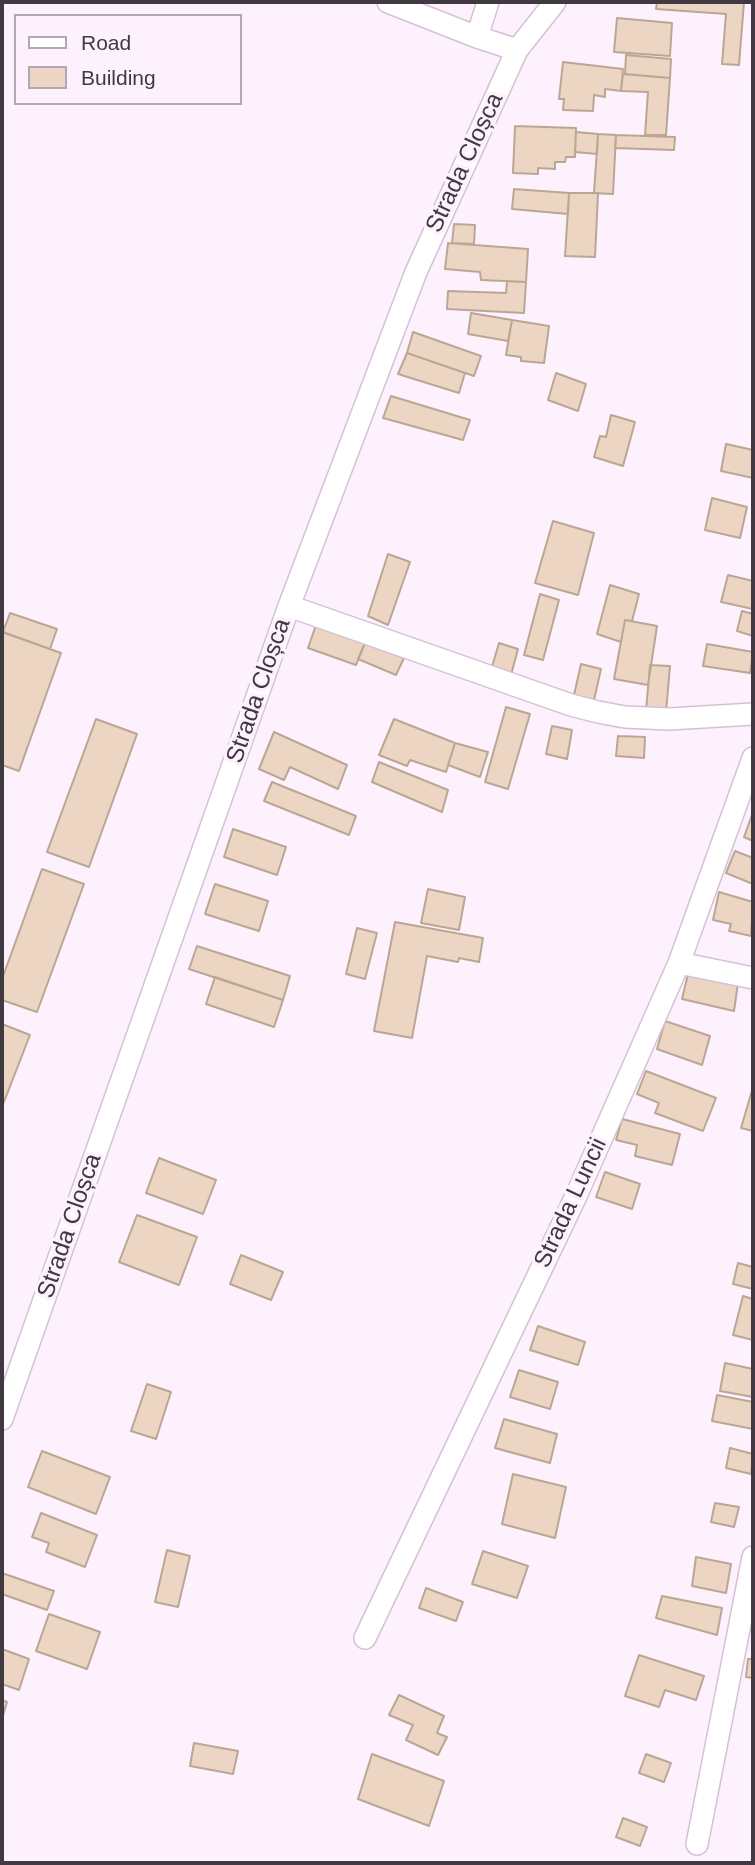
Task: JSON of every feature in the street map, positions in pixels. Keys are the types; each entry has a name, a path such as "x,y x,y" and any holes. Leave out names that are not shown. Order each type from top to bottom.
{"street":[{"path":"388,2 517,50"},
{"path":"477,37 488,2"},
{"name":"Strada Cloșca","path":"2,1419 289,606 416,272 517,50 555,2"},
{"path":"289,606 571,705 598,712 625,717 669,719 753,715"},
{"name":"Strada Luncii","path":"365,1638 576,1196 680,963 753,758"},
{"path":"680,963 753,978"},
{"path":"696,1844 753,1558"}],"building":[{"path":"657,2 744,2 739,65 722,64 726,14 656,9"},
{"path":"617,18 672,23 670,56 614,52"},
{"path":"626,55 671,59 670,78 625,74"},
{"path":"563,62 623,69 621,91 605,89 605,97 594,95 593,111 563,110 564,99 559,99"},
{"path":"623,74 670,78 666,135 645,135 648,92 621,91"},
{"path":"515,126 576,128 575,157 566,157 565,162 555,162 555,169 538,168 538,174 513,173"},
{"path":"576,132 598,134 597,154 575,152"},
{"path":"598,134 616,135 613,194 594,193"},
{"path":"616,135 675,137 674,150 615,148"},
{"path":"514,189 569,193 568,214 512,209"},
{"path":"569,193 598,193 595,257 565,256"},
{"path":"454,224 475,225 474,244 452,243"},
{"path":"448,243 528,249 526,282 481,280 480,272 445,269"},
{"path":"507,281 526,282 524,313 447,309 448,291 506,293"},
{"path":"471,313 512,320 508,341 468,334"},
{"path":"512,320 549,326 544,363 521,361 521,357 506,355"},
{"path":"413,332 481,356 474,376 407,353"},
{"path":"407,353 465,373 459,393 398,374"},
{"path":"556,373 586,384 578,411 548,400"},
{"path":"391,396 470,420 463,440 383,418"},
{"path":"611,415 635,422 623,466 594,457 600,436 606,437"},
{"path":"726,444 753,450 753,478 721,471"},
{"path":"712,498 747,507 740,538 705,530"},
{"path":"553,521 594,533 578,595 535,583"},
{"path":"388,554 410,562 388,625 368,616"},
{"path":"728,575 753,581 753,609 721,602"},
{"path":"610,585 639,594 632,621 625,620 621,642 597,634"},
{"path":"540,594 559,600 543,660 524,655"},
{"path":"742,611 753,614 753,636 737,631"},
{"path":"10,613 57,629 50,649 3,632"},
{"path":"625,620 657,626 648,685 614,679"},
{"path":"316,625 365,643 356,665 308,648"},
{"path":"2,632 61,653 19,771 2,765"},
{"path":"365,643 404,658 396,675 358,659"},
{"path":"499,643 518,649 511,675 491,670"},
{"path":"707,644 753,652 750,673 703,666"},
{"path":"581,664 601,669 594,700 574,695"},
{"path":"650,665 670,666 666,712 646,711"},
{"path":"506,707 530,714 508,789 485,782"},
{"path":"96,719 137,734 89,867 47,852"},
{"path":"394,719 455,743 446,772 410,760 407,766 379,755"},
{"path":"552,726 572,730 567,759 546,754"},
{"path":"274,732 347,765 338,789 290,767 284,780 259,769"},
{"path":"618,736 645,737 644,758 616,756"},
{"path":"455,743 488,752 480,777 448,765"},
{"path":"379,762 448,790 442,812 372,782"},
{"path":"272,782 356,816 349,835 264,801"},
{"path":"753,812 753,841 744,837"},
{"path":"233,829 286,847 277,875 224,857"},
{"path":"735,851 753,858 753,884 726,873"},
{"path":"42,869 84,884 37,1012 2,1000 2,979"},
{"path":"215,884 268,901 259,931 205,914"},
{"path":"428,889 465,897 459,930 421,923"},
{"path":"719,892 753,902 751,936 729,931 731,924 713,920"},
{"path":"395,922 483,938 479,962 459,958 458,962 427,956 412,1038 374,1031"},
{"path":"357,928 377,933 365,979 346,974"},
{"path":"197,946 290,976 283,1000 189,969"},
{"path":"689,970 738,983 734,1011 682,999"},
{"path":"215,977 283,1000 274,1027 206,1004"},
{"path":"665,1021 710,1036 702,1065 657,1049"},
{"path":"2,1024 30,1035 2,1107"},
{"path":"646,1071 716,1098 703,1131 655,1113 659,1103 637,1094"},
{"path":"753,1087 753,1131 741,1128"},
{"path":"622,1119 680,1134 672,1165 635,1156 637,1145 616,1140"},
{"path":"159,1158 216,1180 203,1214 146,1193"},
{"path":"605,1172 640,1184 632,1209 596,1197"},
{"path":"137,1215 197,1237 179,1285 119,1262"},
{"path":"241,1255 283,1272 271,1300 230,1284"},
{"path":"738,1263 753,1267 753,1289 733,1284"},
{"path":"743,1296 753,1299 753,1340 733,1335"},
{"path":"538,1326 585,1342 578,1365 530,1350"},
{"path":"725,1363 753,1369 753,1397 720,1391"},
{"path":"519,1370 558,1382 550,1409 510,1397"},
{"path":"147,1384 171,1392 156,1439 131,1431"},
{"path":"717,1395 753,1402 753,1429 712,1421"},
{"path":"504,1419 557,1434 550,1463 495,1448"},
{"path":"730,1448 753,1454 751,1474 726,1468"},
{"path":"42,1451 110,1477 96,1514 28,1487"},
{"path":"513,1474 566,1487 555,1538 502,1524"},
{"path":"715,1503 739,1507 734,1527 711,1522"},
{"path":"41,1513 97,1535 85,1567 46,1552 49,1543 32,1537"},
{"path":"167,1550 190,1556 178,1607 155,1602"},
{"path":"483,1551 528,1566 517,1598 472,1584"},
{"path":"696,1557 731,1564 726,1593 692,1586"},
{"path":"2,1573 54,1591 47,1610 2,1594"},
{"path":"426,1588 463,1602 456,1621 419,1608"},
{"path":"662,1596 722,1608 717,1635 656,1618"},
{"path":"49,1614 100,1632 87,1669 36,1651"},
{"path":"2,1649 29,1659 19,1690 2,1684"},
{"path":"639,1655 704,1676 696,1700 665,1690 659,1707 625,1696"},
{"path":"748,1659 753,1659 753,1678 746,1677"},
{"path":"399,1695 444,1716 437,1733 447,1737 438,1755 406,1740 413,1725 389,1715"},
{"path":"2,1700 7,1702 2,1719"},
{"path":"194,1743 238,1751 233,1774 190,1766"},
{"path":"372,1754 444,1781 429,1826 358,1799"},
{"path":"646,1754 671,1763 664,1782 639,1773"},
{"path":"623,1818 647,1827 640,1846 616,1837"}]}
